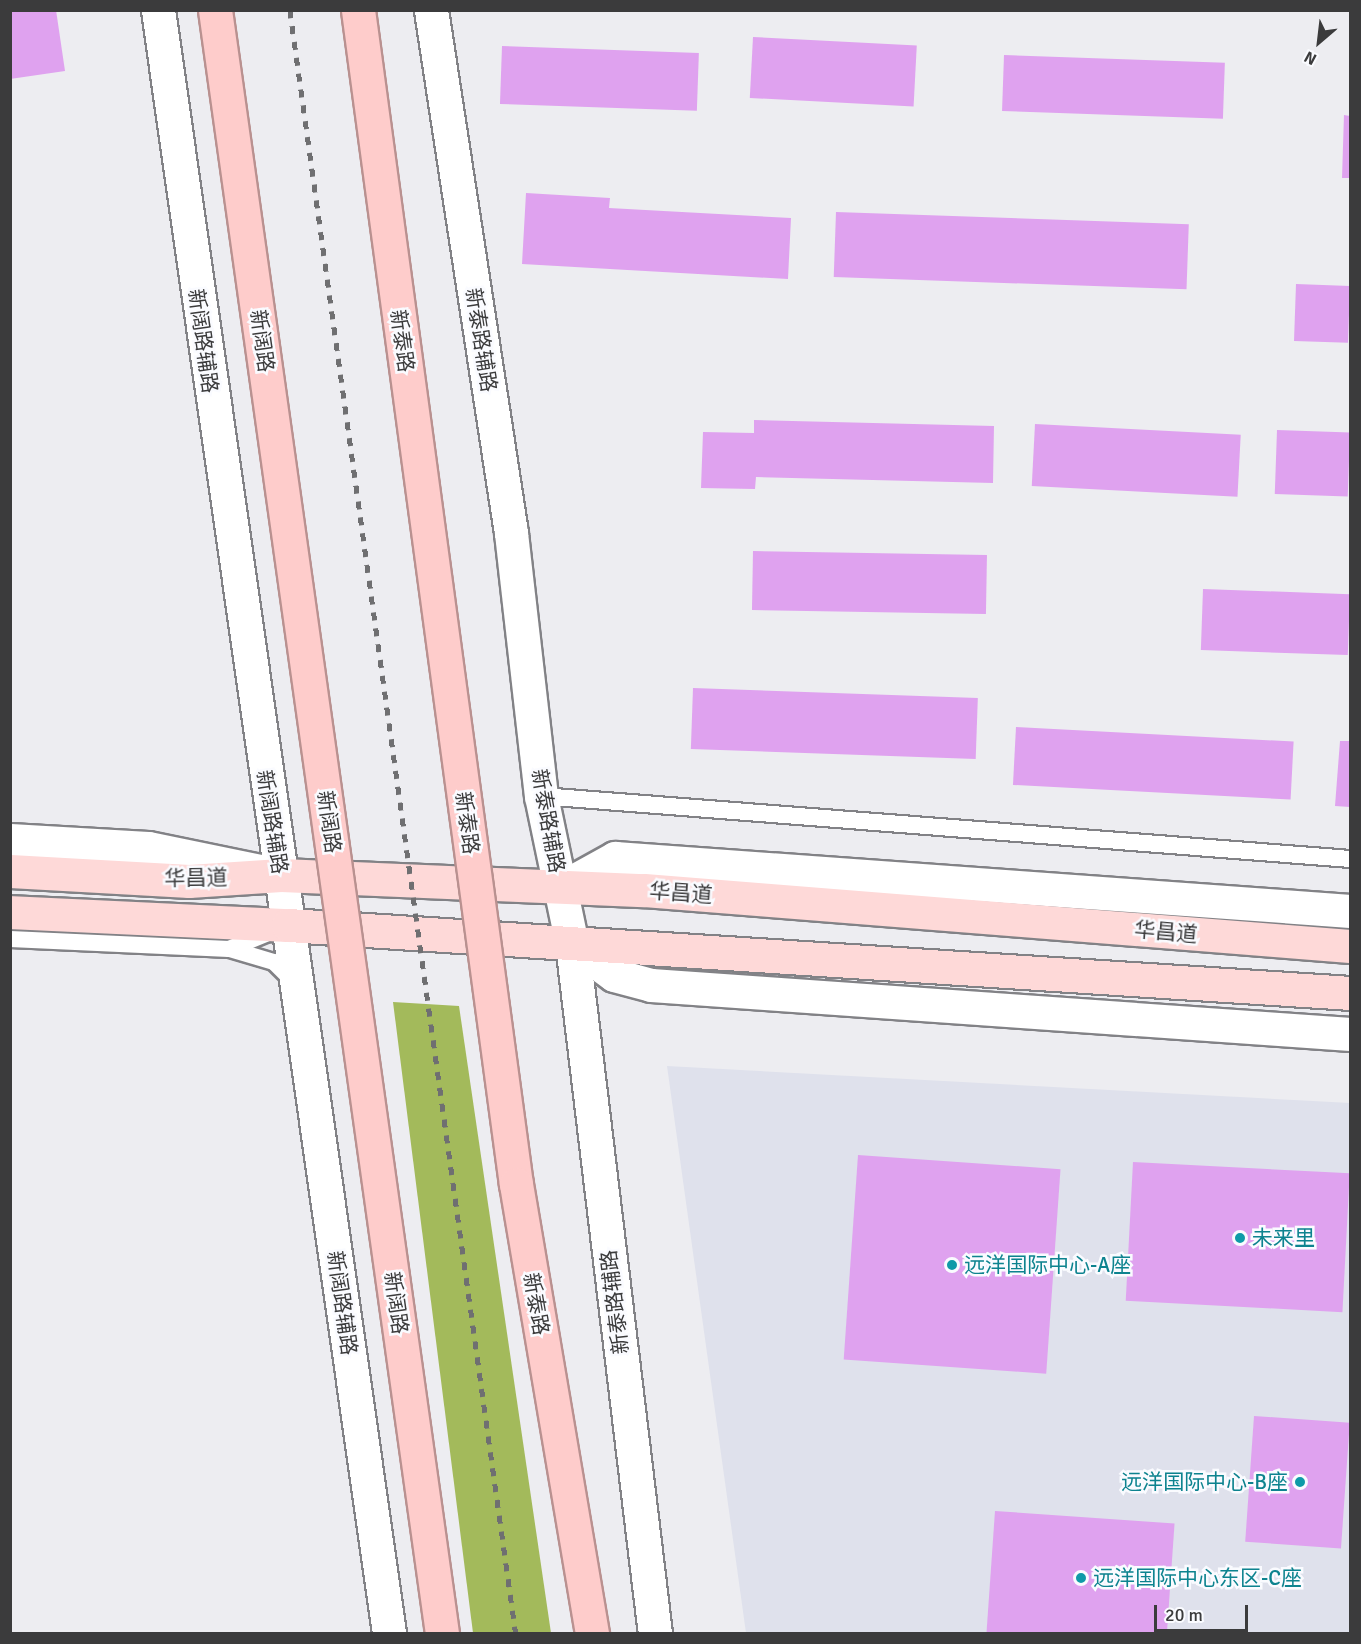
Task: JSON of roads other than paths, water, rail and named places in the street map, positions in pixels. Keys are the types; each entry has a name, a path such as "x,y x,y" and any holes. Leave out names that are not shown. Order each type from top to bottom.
{"highway":[{"name":"新阔路","path":"214,10 442,1634"},
{"name":"新泰路","path":"358,10 516,1184 592,1634"}],"main road":[{"name":"华昌道","path":"10,871 189,881 281,875 644,890 1350,946"},
{"name":"华昌道","path":"10,912 288,925 1350,993"}],"street":[{"name":"新阔路辅路","path":"158,10 389,1634"},
{"name":"新泰路辅路","path":"431,10 511,533 541,796 572,944 655,1634"},
{"path":"10,840 148,849 281,875"},
{"path":"561,888 615,858 1350,911"},
{"path":"572,944 614,975 651,985 1350,1034"}],"lane":[{"path":"541,796 1350,860"},
{"path":"229,949 288,925"},
{"path":"10,939 229,949 274,962 298,987"}],"railway":[{"path":"290,10 516,1634"}],"place":[{"name":"未来里","path":"1240,1238"},
{"name":"远洋国际中心-A座","path":"952,1265"},
{"name":"远洋国际中心-B座","path":"1300,1482"},
{"name":"远洋国际中心东区-C座","path":"1081,1578"}]}
